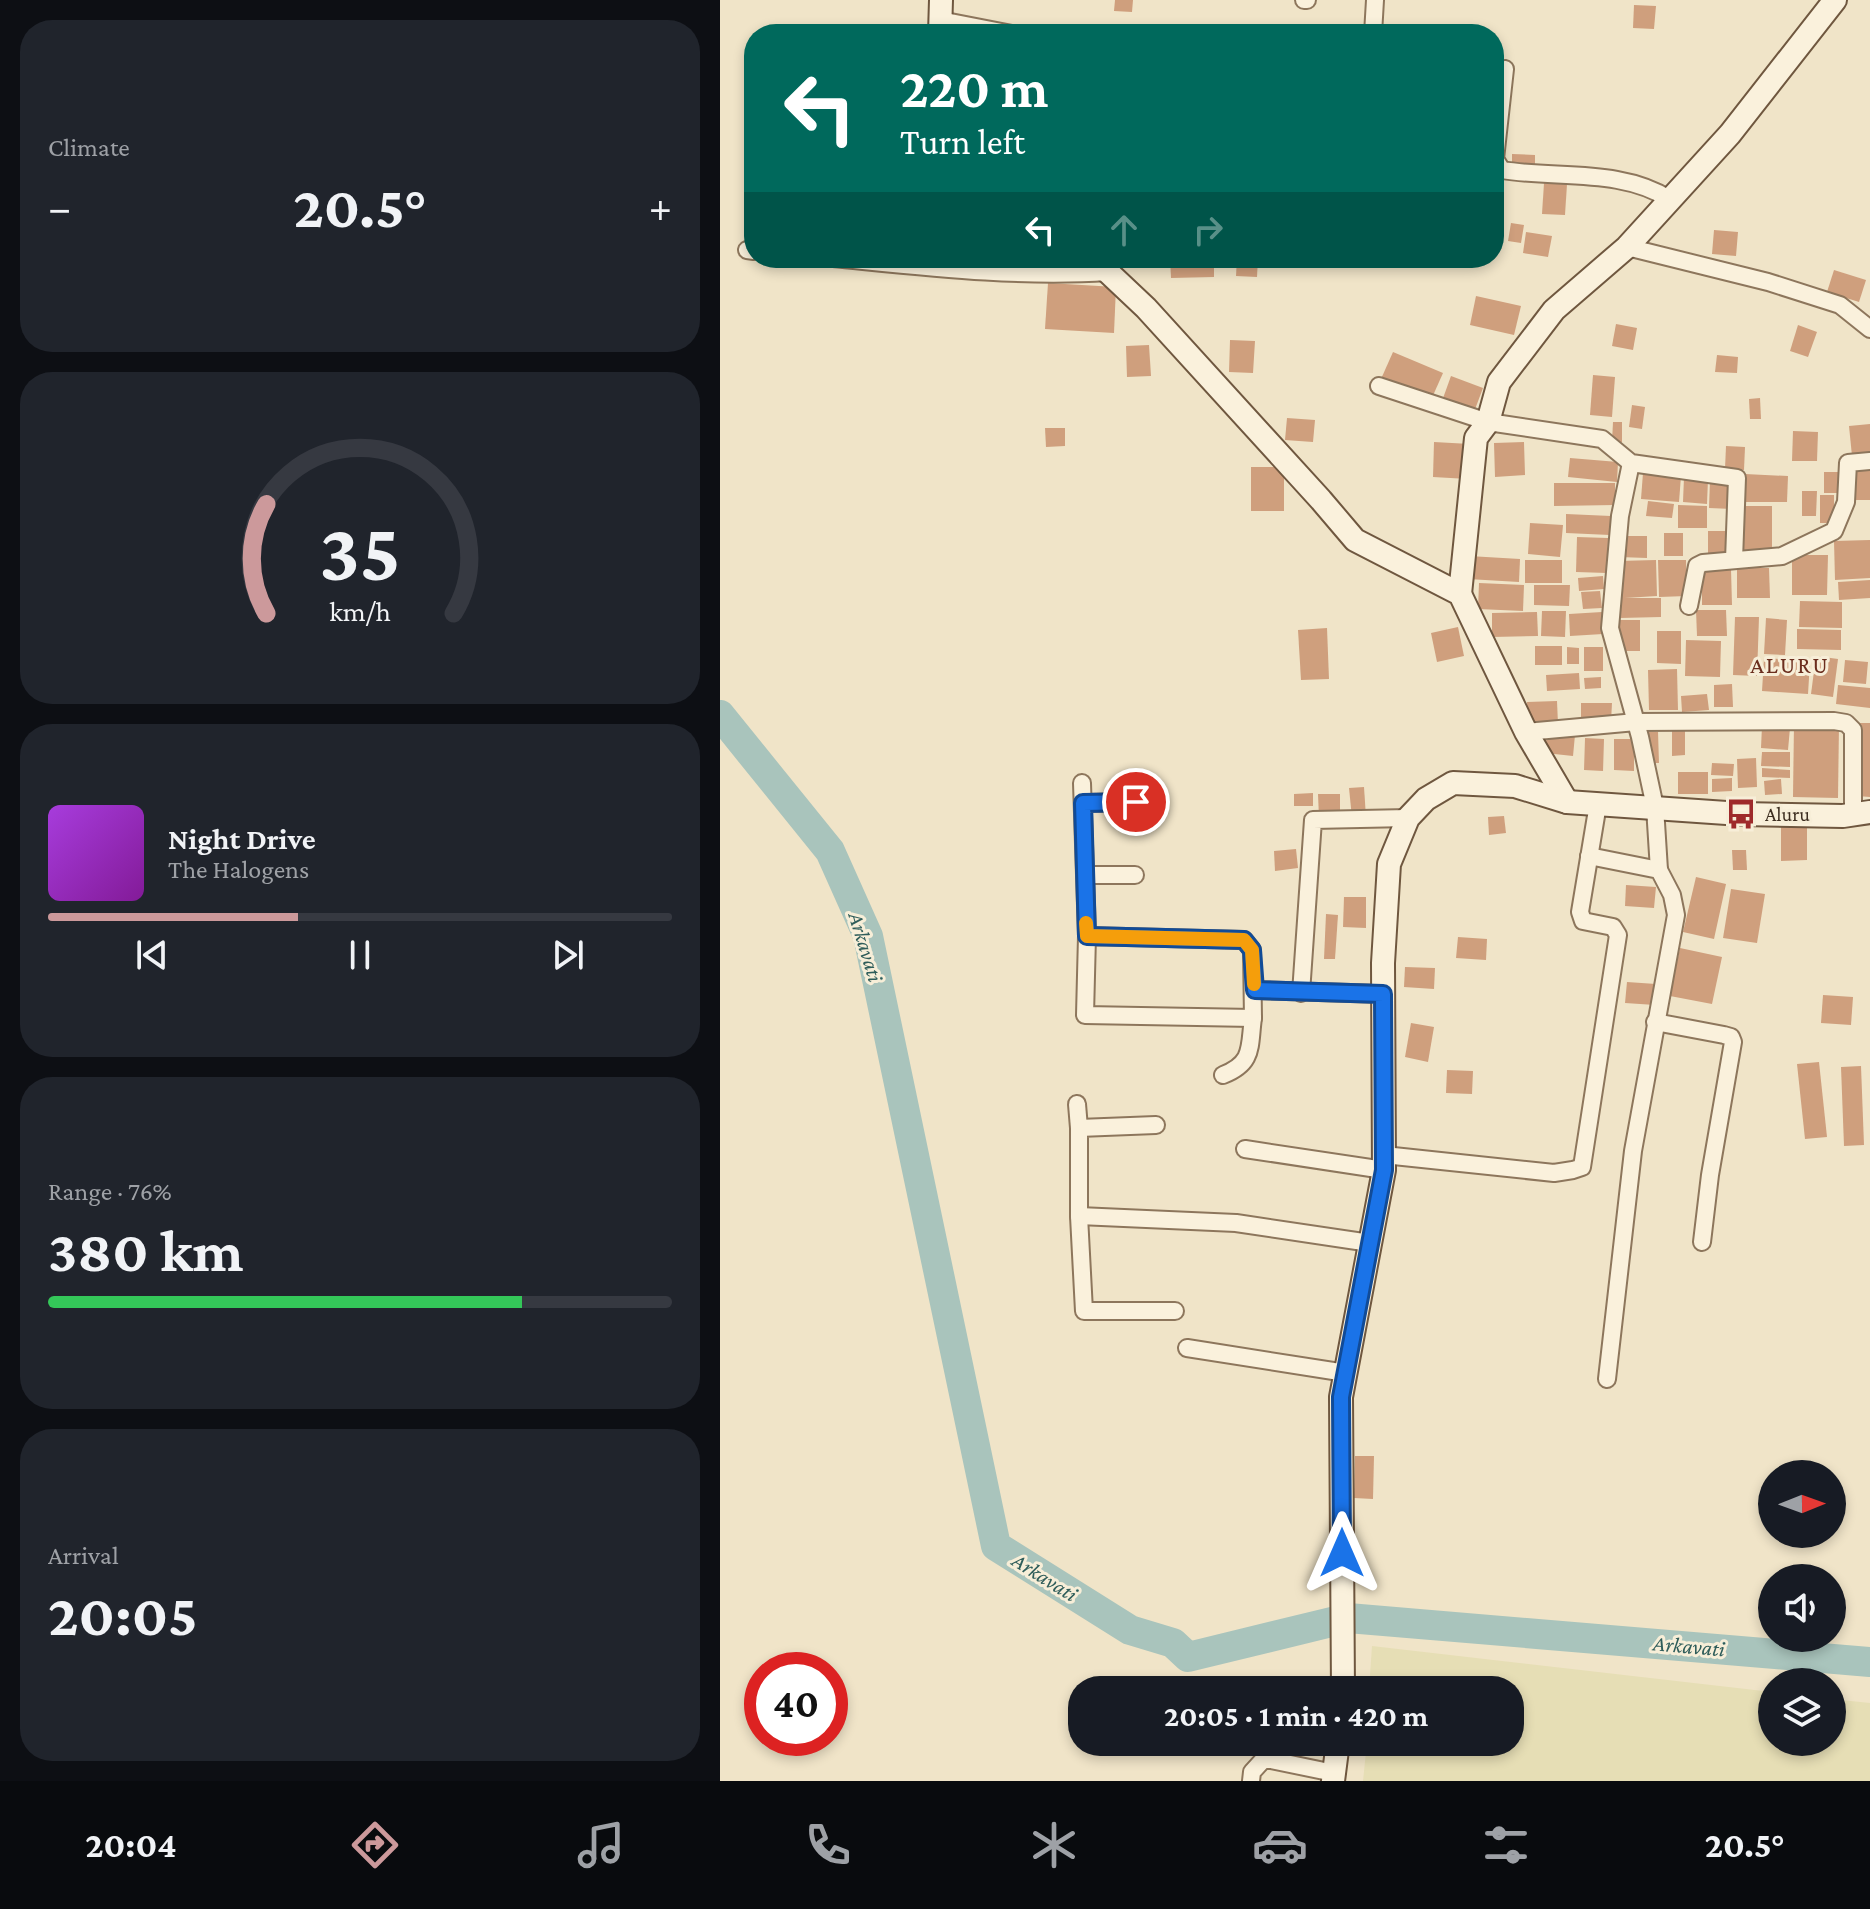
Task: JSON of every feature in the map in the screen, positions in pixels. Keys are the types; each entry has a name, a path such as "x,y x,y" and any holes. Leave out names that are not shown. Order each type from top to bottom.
{"street":[{"path":"1374,24 1375,0"},
{"path":"1567,802 1526,732 1460,594 1476,438 1488,422 1499,382 1554,310 1627,247 1671,200 1730,134 1835,0"},
{"path":"941,18 968,24"},
{"path":"1504,78 1505,69"},
{"path":"1504,170 1529,174 1577,174 1637,184 1656,190 1671,200"},
{"path":"1627,247 1768,282 1840,305 1870,329"},
{"path":"939,268 1062,275 1089,268"},
{"path":"1104,268 1146,308 1355,540 1460,594"},
{"path":"1379,386 1488,422 1602,439 1631,463 1737,478 1734,560"},
{"path":"1689,606 1697,566 1782,556 1834,531 1846,502 1848,463 1870,461"},
{"path":"1607,1379 1633,1151 1676,915 1672,895 1659,870 1655,807 1610,628 1620,516 1631,463"},
{"path":"1343,1676 1341,1397 1384,1163 1383,994 1389,864 1408,818 1426,799 1453,783 1515,786 1567,802 1741,814 1861,813 1853,730 1846,723 1636,722 1526,732"},
{"path":"1082,783 1087,936 1085,1015 1253,1018"},
{"path":"1083,803 1136,802"},
{"path":"1245,1149 1384,1163 1554,1173 1582,1167 1618,935 1613,927 1583,921 1580,912 1598,804"},
{"path":"1301,993 1313,820 1408,818"},
{"path":"1589,856 1659,870"},
{"path":"1085,875 1135,875"},
{"path":"1087,936 1244,940 1252,950 1255,990 1248,1057 1240,1069 1223,1075"},
{"path":"1255,990 1383,994"},
{"path":"1655,1022 1724,1035 1731,1037 1733,1042 1702,1242"},
{"path":"1077,1104 1084,1311 1175,1311"},
{"path":"1079,1128 1156,1125"},
{"path":"1079,1216 1236,1223 1370,1243"},
{"path":"1187,1348 1346,1373"},
{"path":"1251,1781 1261,1756"},
{"path":"1259,1763 1271,1760 1334,1777 1336,1756"}],"shaded area":[{"path":"1372,1646 1758,1690 1758,1756 1846,1756 1846,1700 1870,1703 1870,1781 1363,1781 1366,1756 1524,1756 1524,1676 1370,1676"}],"building":[{"path":"1115,0 1133,0 1132,12 1114,11"},
{"path":"1634,5 1656,6 1654,29 1633,28"},
{"path":"1512,154 1535,155 1535,171 1512,170"},
{"path":"1544,183 1567,184 1565,215 1542,214"},
{"path":"1511,223 1524,225 1521,243 1508,241"},
{"path":"1714,230 1738,232 1736,256 1712,254"},
{"path":"1526,232 1552,236 1548,257 1523,253"},
{"path":"1170,268 1214,268 1214,277 1171,278"},
{"path":"1236,268 1257,268 1257,277 1236,276"},
{"path":"1834,270 1866,280 1859,302 1827,292"},
{"path":"1048,283 1116,287 1114,333 1045,329"},
{"path":"1476,296 1521,306 1514,335 1470,325"},
{"path":"1616,324 1637,328 1633,350 1612,346"},
{"path":"1798,325 1817,332 1808,357 1790,351"},
{"path":"1230,340 1255,341 1253,373 1229,372"},
{"path":"1149,345 1151,376 1127,377 1126,346"},
{"path":"1393,352 1443,373 1431,400 1381,379"},
{"path":"1717,355 1738,357 1737,373 1715,372"},
{"path":"1593,375 1615,377 1612,417 1590,415"},
{"path":"1451,376 1483,388 1474,412 1442,401"},
{"path":"1760,398 1761,419 1750,419 1749,399"},
{"path":"1632,405 1645,407 1642,429 1629,427"},
{"path":"1287,418 1315,420 1313,442 1285,440"},
{"path":"1613,422 1622,422 1622,442 1612,442"},
{"path":"1870,424 1870,454 1852,456 1849,426"},
{"path":"1045,428 1065,428 1065,446 1046,447"},
{"path":"1793,431 1818,432 1817,461 1792,461"},
{"path":"1434,442 1470,444 1468,479 1433,477"},
{"path":"1524,442 1525,475 1495,477 1494,443"},
{"path":"1726,446 1745,447 1744,470 1725,469"},
{"path":"1570,458 1618,462 1617,482 1568,477"},
{"path":"1251,467 1284,467 1284,511 1251,511"},
{"path":"1852,467 1870,467 1870,500 1853,500"},
{"path":"1824,472 1839,472 1839,493 1824,493"},
{"path":"1643,473 1681,476 1679,502 1641,499"},
{"path":"1745,474 1788,476 1787,502 1745,502"},
{"path":"1684,477 1708,479 1707,504 1683,502"},
{"path":"1710,480 1733,481 1732,509 1709,508"},
{"path":"1554,483 1615,483 1615,505 1554,506"},
{"path":"1802,491 1817,491 1816,516 1802,516"},
{"path":"1820,495 1834,495 1834,523 1820,523"},
{"path":"1648,501 1674,504 1672,518 1646,516"},
{"path":"1678,505 1707,506 1707,528 1678,528"},
{"path":"1744,506 1772,506 1772,553 1744,553"},
{"path":"1566,514 1611,516 1610,535 1566,533"},
{"path":"1530,523 1563,525 1560,557 1528,554"},
{"path":"1708,531 1729,531 1730,556 1708,556"},
{"path":"1664,533 1683,533 1683,556 1664,556"},
{"path":"1619,536 1647,536 1647,558 1619,557"},
{"path":"1577,537 1608,538 1607,573 1576,572"},
{"path":"1870,540 1870,578 1835,580 1834,541"},
{"path":"1792,555 1828,555 1827,595 1792,595"},
{"path":"1469,556 1520,559 1519,582 1468,579"},
{"path":"1525,560 1562,560 1562,583 1525,583"},
{"path":"1656,560 1657,596 1625,598 1661,598 1661,617 1620,618 1618,561"},
{"path":"1658,560 1686,560 1687,596 1659,597"},
{"path":"1737,568 1769,568 1770,598 1737,598"},
{"path":"1702,569 1731,569 1732,605 1702,605"},
{"path":"1603,576 1604,589 1579,591 1578,578"},
{"path":"1870,580 1870,598 1839,600 1838,582"},
{"path":"1479,583 1524,585 1523,611 1478,609"},
{"path":"1534,585 1570,585 1569,606 1534,605"},
{"path":"1600,591 1602,608 1583,609 1581,592"},
{"path":"1800,601 1842,602 1842,628 1799,627"},
{"path":"1696,610 1726,610 1727,636 1697,636"},
{"path":"1542,611 1566,611 1565,637 1541,636"},
{"path":"1537,612 1538,636 1492,637 1492,613"},
{"path":"1602,612 1603,634 1570,636 1569,614"},
{"path":"1735,617 1759,617 1757,676 1733,675"},
{"path":"1766,618 1787,620 1785,655 1764,654"},
{"path":"1619,620 1640,620 1640,651 1619,651"},
{"path":"1458,627 1464,656 1437,662 1431,633"},
{"path":"1327,628 1329,679 1301,680 1298,630"},
{"path":"1797,629 1841,630 1841,650 1797,649"},
{"path":"1657,631 1681,631 1681,664 1657,663"},
{"path":"1686,640 1721,641 1720,677 1685,676"},
{"path":"1535,646 1562,646 1562,665 1535,665"},
{"path":"1567,647 1579,648 1579,664 1567,664"},
{"path":"1584,647 1603,647 1603,671 1584,671"},
{"path":"1816,656 1838,659 1833,697 1811,694"},
{"path":"1764,658 1810,661 1808,694 1762,691"},
{"path":"1845,660 1868,662 1866,684 1843,682"},
{"path":"1677,669 1678,710 1649,710 1648,670"},
{"path":"1579,673 1580,689 1547,691 1546,675"},
{"path":"1601,677 1601,688 1585,689 1584,678"},
{"path":"1732,684 1733,707 1714,707 1714,685"},
{"path":"1838,685 1870,688 1870,708 1836,704"},
{"path":"1707,694 1709,710 1682,712 1681,696"},
{"path":"1557,701 1558,724 1528,725 1527,702"},
{"path":"1581,703 1612,703 1611,722 1581,721"},
{"path":"1672,723 1685,723 1685,755 1672,756"},
{"path":"1794,723 1839,724 1838,798 1793,797"},
{"path":"1858,723 1870,723 1870,797 1857,796"},
{"path":"1762,726 1790,728 1788,750 1761,748"},
{"path":"1547,732 1575,735 1573,756 1545,753"},
{"path":"1649,732 1658,732 1659,763 1650,763"},
{"path":"1585,738 1604,739 1603,771 1584,770"},
{"path":"1614,739 1634,739 1634,771 1614,770"},
{"path":"1762,752 1790,752 1790,767 1761,766"},
{"path":"1756,758 1757,787 1738,788 1737,759"},
{"path":"1712,763 1734,764 1733,776 1711,775"},
{"path":"1762,768 1790,770 1790,778 1762,777"},
{"path":"1678,772 1708,772 1708,794 1678,794"},
{"path":"1732,778 1732,791 1712,792 1712,779"},
{"path":"1781,779 1782,794 1765,795 1764,781"},
{"path":"1364,787 1366,817 1352,818 1349,788"},
{"path":"1313,793 1313,806 1294,806 1294,794"},
{"path":"1318,794 1340,794 1340,818 1319,818"},
{"path":"1504,816 1506,833 1489,835 1488,817"},
{"path":"1781,823 1807,823 1807,860 1781,861"},
{"path":"1296,849 1298,868 1275,871 1274,851"},
{"path":"1732,850 1746,850 1747,870 1733,870"},
{"path":"1696,877 1726,884 1714,939 1683,932"},
{"path":"1626,885 1656,887 1654,908 1625,906"},
{"path":"1731,889 1765,894 1757,943 1723,938"},
{"path":"1344,897 1366,897 1366,928 1343,927"},
{"path":"1326,914 1338,915 1335,959 1324,959"},
{"path":"1458,937 1487,939 1486,960 1456,958"},
{"path":"1680,948 1722,957 1712,1004 1670,996"},
{"path":"1405,967 1435,968 1434,989 1404,987"},
{"path":"1627,982 1656,984 1655,1005 1625,1003"},
{"path":"1823,995 1853,997 1851,1025 1821,1023"},
{"path":"1411,1023 1434,1027 1428,1062 1405,1057"},
{"path":"1819,1062 1827,1137 1805,1139 1797,1064"},
{"path":"1861,1066 1864,1145 1844,1146 1841,1067"},
{"path":"1447,1070 1473,1071 1472,1094 1446,1093"},
{"path":"1355,1456 1374,1456 1373,1499 1354,1498"}],"waterway":[{"name":"Arkavati","path":"720,715 830,851 868,936 996,1546 1130,1630 1173,1643 1188,1657 1348,1618 1870,1662"}],"slow traffic":[{"path":"1086,923 1087,936 1244,940 1252,950 1254,984"}],"place":[{"name":"Aluru","path":"1741,814"}],"district":[{"name":"ALURU","path":"1790,664"}],"route":[{"path":"1136,802 1083,803 1087,936 1244,940 1252,950 1255,990 1383,994 1384,1170 1341,1397 1342,1553"}]}
